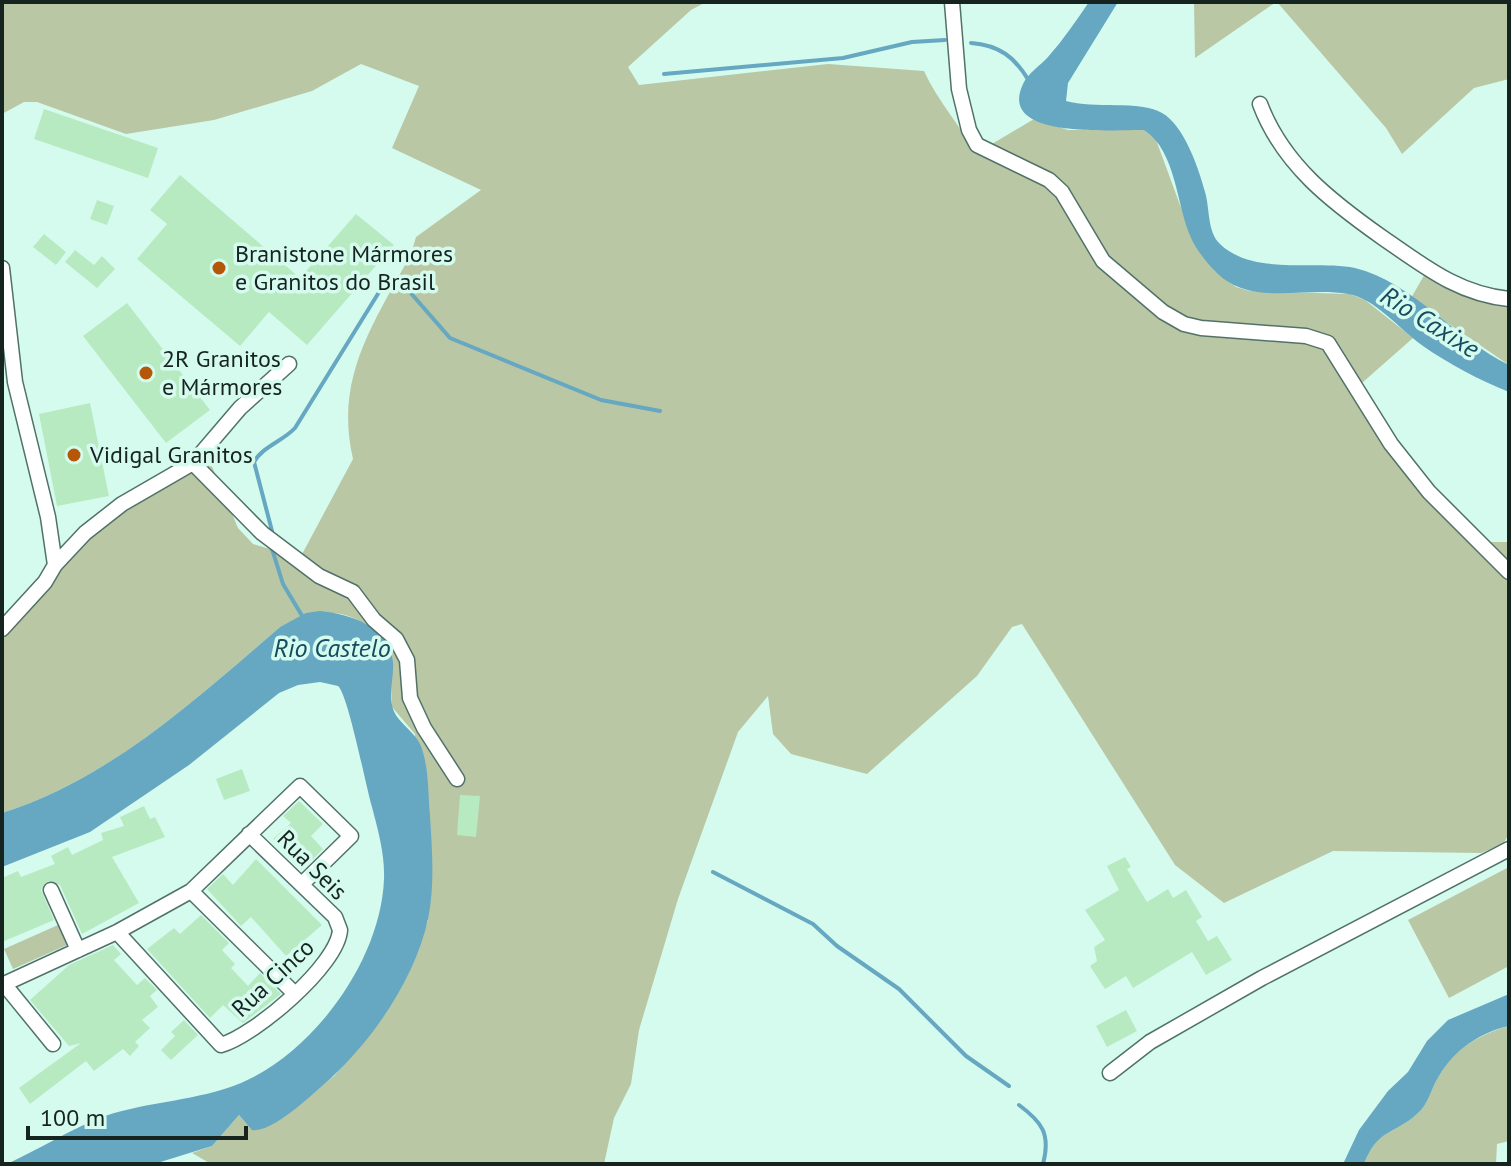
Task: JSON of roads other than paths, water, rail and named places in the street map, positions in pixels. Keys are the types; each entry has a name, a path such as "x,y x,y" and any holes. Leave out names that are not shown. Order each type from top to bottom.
{"street":[{"path":"952,2 959,89 969,130 977,145 1049,180 1062,192 1103,261 1163,312 1201,328 1306,336 1328,343 1391,444 1429,492 1509,572"},
{"path":"1260,104 1283,148 1339,208 1449,283 1485,296 1509,299"},
{"path":"2,268 15,382 48,517 55,565"},
{"path":"2,629 85,533 122,504 193,463 240,408 289,364"},
{"path":"193,463 262,533 319,576 353,592 374,620 396,639 407,660 410,698 424,728 457,779"},
{"path":"53,1044 3,985 117,932 191,891 300,786 351,836 302,884"},
{"name":"Rua Seis","path":"249,834 335,917 340,930"},
{"path":"1110,1073 1150,1042 1262,978 1509,849"},
{"path":"51,890 78,950"},
{"path":"191,891 294,993"},
{"name":"Rua Cinco","path":"117,932 221,1045 239,1040 261,1025 332,953 340,930"}],"water":[{"name":"Rio Caxixe","path":"1089,2 1118,2 1068,83 1066,101 1142,107 1153,109 1170,119 1184,137 1195,160 1211,226 1220,244 1234,254 1267,264 1355,268 1396,285 1471,342 1509,365 1509,392 1433,353 1378,308 1358,297 1330,292 1260,292 1228,282 1211,267 1194,244 1163,151 1144,130 1063,128 1042,123 1027,115 1019,102 1023,84 1059,44"},
{"name":"Rio Castelo","path":"320,611 355,619 384,639 393,662 391,694 394,711 416,737 424,757 432,841 432,893 422,942 401,988 373,1032 340,1070 269,1126 252,1130 239,1115 212,1146 154,1164 7,1164 105,1116 224,1089 268,1069 318,1026 357,971 371,941 380,910 384,870 379,834 347,705 338,686 320,682 298,685 279,693 189,765 90,832 2,867 2,813 79,780 115,758 184,709 280,627 306,613"},
{"path":"1509,994 1509,1026 1488,1033 1460,1050 1445,1067 1421,1110 1381,1138 1364,1164 1343,1164 1359,1130 1388,1091 1408,1072 1427,1041 1448,1020"}],"waterway":[{"path":"664,74 843,58 912,42 945,40"},
{"path":"971,43 990,46 1005,54 1018,65 1029,81"},
{"path":"272,531 254,462 262,452 295,428 389,276 402,283 450,338 601,400 660,411"},
{"path":"272,549 283,584 304,619"},
{"path":"713,872 813,924 837,946 899,989 966,1056 1009,1086"},
{"path":"1019,1105 1034,1117 1043,1130 1046,1145 1043,1164"}],"place":[{"name":"Branistone Mármores e Granitos do Brasil","path":"219,268"},
{"name":"2R Granitos e Mármores","path":"146,373"},
{"name":"Vidigal Granitos","path":"74,455"}]}
